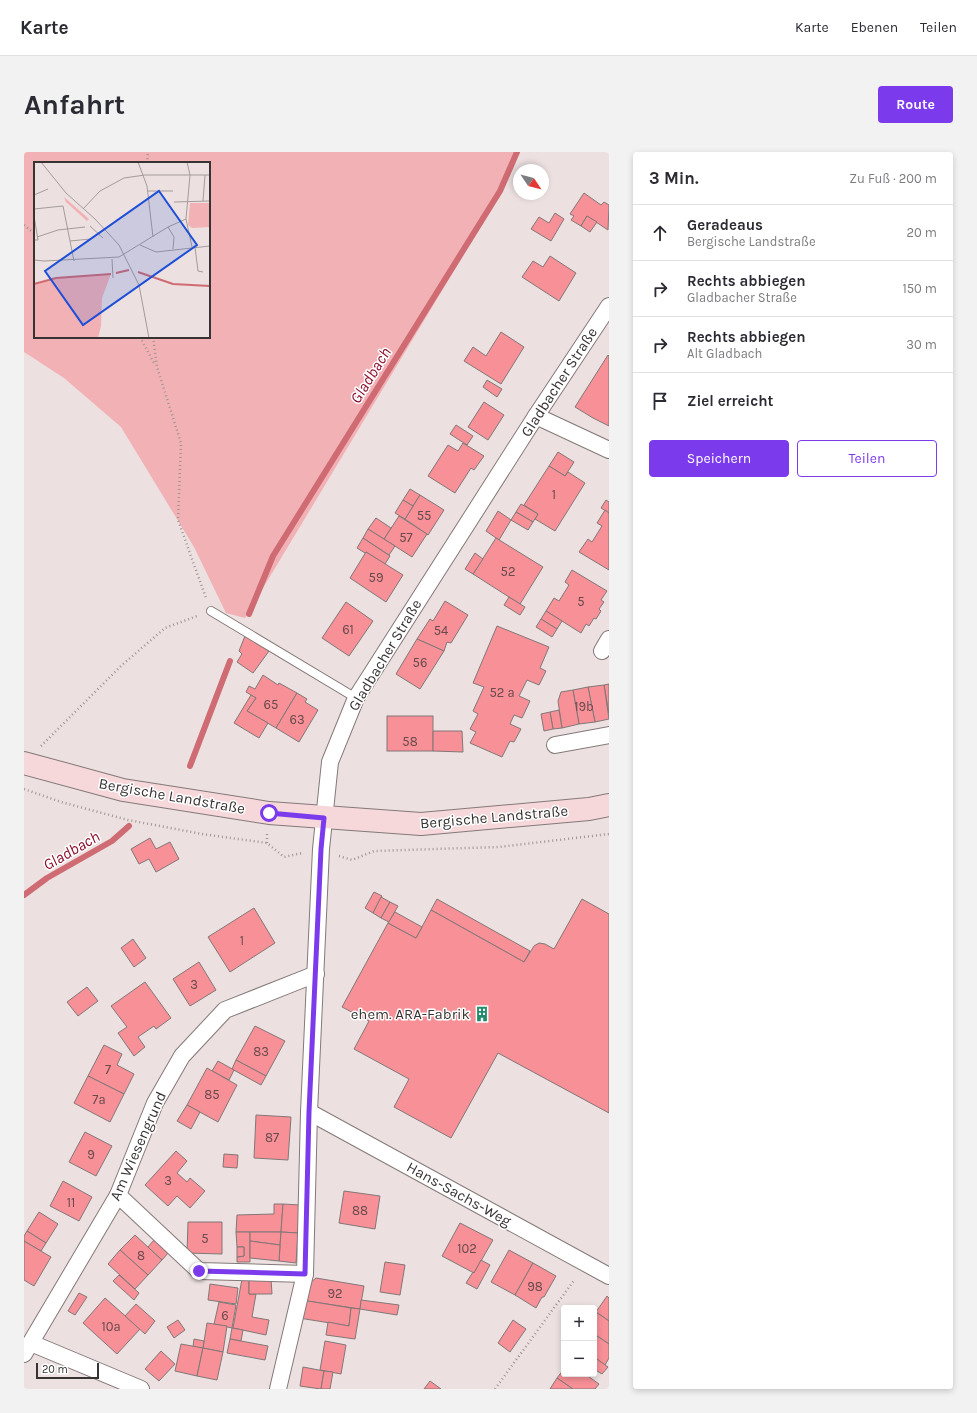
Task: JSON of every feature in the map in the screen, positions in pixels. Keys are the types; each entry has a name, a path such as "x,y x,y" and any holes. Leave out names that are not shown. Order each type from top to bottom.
{"main road":[{"name":"Bergische Landstraße","path":"24,763 123,790 269,813 324,818 421,824 574,810 609,805"}],"street":[{"name":"Gladbacher Straße","path":"278,1389 305,1274 309,1112 321,849 330,762 356,698 536,416 609,306"},
{"path":"536,416 609,450"},
{"path":"556,745 609,735"},
{"name":"Am Wiesengrund","path":"27,1348 118,1195 155,1103 182,1056 225,1010 316,974"},
{"name":"Hans-Sachs-Weg","path":"309,1112 609,1276"},
{"path":"118,1195 199,1271 305,1274"},
{"path":"27,1348 141,1389"}],"lane":[{"path":"211,611 356,698"}],"path":[{"path":"147,162 148,152"},
{"path":"24,225 34,233"},
{"path":"141,338 157,367"},
{"path":"24,763 122,665 165,628 211,611 178,520 182,443 157,367 153,338"},
{"path":"24,789 62,802 128,820 202,834 267,843 284,856 321,849 352,860 374,851 499,847 609,834"},
{"path":"495,1389 586,1264"}],"shaded area":[{"path":"24,152 514,152 502,191 245,618 226,613 194,547 121,427 64,378 24,352"}],"building":[{"path":"584,193 601,205 604,202 609,205 608,230 587,216 581,226 571,220 574,216 570,214"},
{"path":"555,213 564,219 551,241 531,229 539,217 549,223"},
{"path":"587,216 597,222 590,232 581,226"},
{"path":"550,256 576,273 559,301 522,277 533,261 543,267"},
{"path":"501,332 524,347 501,384 464,361 473,347 486,356"},
{"path":"608,355 609,356 609,426 575,407"},
{"path":"487,380 502,389 497,397 483,387"},
{"path":"484,402 504,415 488,440 468,427"},
{"path":"456,425 473,436 467,445 450,434"},
{"path":"463,443 484,456 474,470 471,468 455,493 428,476 448,445 458,451"},
{"path":"558,452 574,462 565,476 549,466"},
{"path":"549,466 565,476 568,472 585,483 555,531 535,519 538,514 524,505"},
{"path":"410,489 420,495 413,506 403,500"},
{"path":"420,495 444,510 428,535 405,519"},
{"path":"403,500 413,506 405,519 395,513"},
{"path":"606,500 609,502 609,513 601,508"},
{"path":"521,504 538,514 533,522 516,512"},
{"path":"605,510 609,513 609,570 579,552 588,539 592,542 602,526 597,523"},
{"path":"498,511 511,520 499,540 486,531"},
{"path":"516,512 533,522 528,530 511,520"},
{"path":"399,516 427,534 412,557 384,539"},
{"path":"376,518 391,528 384,539 368,529"},
{"path":"368,529 395,546 389,555 363,538"},
{"path":"363,538 390,556 385,564 357,548"},
{"path":"496,538 543,567 520,604 473,574"},
{"path":"366,552 403,575 386,602 350,578"},
{"path":"475,553 483,559 473,574 465,569"},
{"path":"572,570 607,591 601,600 604,602 599,609 601,611 589,626 586,624 581,633 546,611 554,598 559,601 569,585 565,582"},
{"path":"509,597 525,607 520,615 504,605"},
{"path":"445,601 468,615 451,643 447,642 444,651 417,639 430,619 433,621"},
{"path":"346,602 373,621 349,656 322,638"},
{"path":"546,611 562,621 557,629 541,619"},
{"path":"541,619 557,629 552,637 536,627"},
{"path":"497,626 549,647 540,668 546,671 539,685 527,680 519,696 530,701 522,718 514,715 510,724 521,729 514,742 510,741 502,757 470,743 476,732 470,729 478,714 473,711 484,687 473,683"},
{"path":"245,636 269,651 253,673 237,662 242,654 239,651"},
{"path":"417,639 444,651 420,689 396,674"},
{"path":"263,675 278,685 279,683 297,693 276,728 247,711 256,698 246,692 249,686 255,689"},
{"path":"609,684 609,714 604,685"},
{"path":"604,685 609,719 595,722 588,687"},
{"path":"588,687 595,722 579,724 573,690"},
{"path":"573,690 579,724 562,728 558,701 561,692"},
{"path":"297,693 307,699 305,702 318,710 299,742 276,728"},
{"path":"251,695 256,698 247,711 268,723 259,738 234,723"},
{"path":"559,710 562,728 553,729 550,712"},
{"path":"550,712 553,729 544,731 541,714"},
{"path":"387,716 433,716 433,751 387,751"},
{"path":"433,731 462,731 463,752 433,751"},
{"path":"150,838 156,849 170,842 179,859 156,872 149,859 139,864 131,849"},
{"path":"374,892 382,896 373,913 365,908"},
{"path":"381,897 390,902 381,918 373,913"},
{"path":"437,899 530,951 524,962 431,910"},
{"name":"ehem. ARA-Fabrik","path":"582,899 609,914 609,1113 498,1053 451,1138 394,1107 409,1079 354,1049 369,1021 342,1007 388,923 416,938 431,910 524,962 534,946 539,943 545,944 554,949"},
{"path":"390,902 398,906 389,922 381,918"},
{"path":"254,908 275,943 230,972 208,937"},
{"path":"395,912 422,927 416,938 388,923"},
{"path":"133,939 146,958 134,967 121,948"},
{"path":"199,962 216,990 190,1006 173,979"},
{"path":"145,982 171,1018 156,1029 154,1026 138,1037 145,1047 134,1056 118,1033 127,1027 111,1006"},
{"path":"87,987 98,1001 78,1016 67,1002"},
{"path":"255,1026 285,1041 266,1076 236,1060"},
{"path":"104,1045 122,1054 117,1065 134,1074 124,1094 88,1076"},
{"path":"236,1060 266,1076 261,1085 232,1069"},
{"path":"218,1061 234,1070 229,1080 212,1071"},
{"path":"207,1068 237,1085 218,1122 187,1105"},
{"path":"88,1076 124,1094 110,1122 74,1103"},
{"path":"187,1105 200,1112 191,1129 177,1121"},
{"path":"256,1115 291,1117 288,1160 254,1158"},
{"path":"85,1132 112,1146 96,1176 69,1162"},
{"path":"176,1151 187,1161 177,1173 187,1182 190,1178 205,1191 190,1208 177,1196 168,1206 145,1185"},
{"path":"224,1154 238,1155 237,1168 223,1167"},
{"path":"63,1181 92,1197 79,1221 50,1206"},
{"path":"344,1191 380,1196 375,1229 339,1223"},
{"path":"274,1204 283,1204 281,1232 236,1232 237,1215 274,1214"},
{"path":"283,1204 300,1205 298,1233 281,1232"},
{"path":"39,1212 58,1224 46,1243 27,1231"},
{"path":"188,1222 222,1222 222,1254 187,1253"},
{"path":"460,1223 493,1240 474,1273 442,1256"},
{"path":"27,1231 46,1243 41,1251 24,1241 24,1236"},
{"path":"236,1232 250,1232 250,1262 237,1262 237,1257 244,1256 244,1247 237,1247"},
{"path":"250,1232 281,1232 280,1245 250,1241"},
{"path":"281,1232 298,1233 296,1263 279,1261"},
{"path":"135,1235 162,1260 148,1275 120,1250"},
{"path":"154,1240 169,1252 162,1260 148,1247"},
{"path":"24,1241 51,1257 34,1286 24,1280"},
{"path":"250,1241 280,1245 279,1261 250,1258"},
{"path":"237,1247 244,1247 244,1256 237,1257"},
{"path":"120,1250 148,1275 135,1289 108,1264"},
{"path":"509,1250 533,1263 515,1295 491,1282"},
{"path":"481,1260 490,1265 477,1289 466,1283 473,1272 474,1273"},
{"path":"385,1262 405,1265 400,1295 380,1292"},
{"path":"533,1263 556,1276 536,1308 515,1295"},
{"path":"119,1275 139,1293 134,1300 113,1281"},
{"path":"316,1278 364,1286 360,1309 307,1301 310,1283"},
{"path":"242,1279 249,1279 249,1294 256,1294 252,1317 269,1320 266,1335 233,1328"},
{"path":"249,1279 271,1279 272,1294 249,1294"},
{"path":"210,1284 238,1288 236,1304 208,1300"},
{"path":"79,1293 87,1297 75,1315 68,1311"},
{"path":"607,1296 609,1298 609,1321 597,1313"},
{"path":"105,1298 140,1329 117,1354 83,1323"},
{"path":"302,1300 351,1308 349,1326 299,1318"},
{"path":"361,1300 399,1305 397,1315 360,1309"},
{"path":"219,1302 236,1305 232,1328 214,1324"},
{"path":"136,1304 155,1321 145,1334 125,1316"},
{"path":"351,1308 360,1309 355,1339 326,1335 328,1322 349,1326"},
{"path":"597,1313 609,1321 609,1344 597,1336"},
{"path":"178,1320 185,1330 174,1338 167,1327"},
{"path":"513,1320 526,1329 510,1352 498,1343"},
{"path":"207,1323 227,1326 223,1352 203,1348"},
{"path":"232,1328 243,1330 241,1341 230,1339"},
{"path":"597,1336 609,1344 609,1358 605,1365 597,1359"},
{"path":"194,1339 204,1341 203,1348 193,1347"},
{"path":"230,1339 268,1346 265,1360 227,1353"},
{"path":"325,1341 346,1345 341,1374 320,1370"},
{"path":"181,1344 203,1348 197,1376 175,1371"},
{"path":"203,1348 223,1352 217,1380 197,1376"},
{"path":"161,1351 175,1364 159,1381 145,1369"},
{"path":"597,1359 608,1367 602,1374 597,1371"},
{"path":"303,1367 324,1371 321,1389 300,1386"},
{"path":"324,1371 333,1372 330,1389 321,1389"},
{"path":"561,1373 561,1377 589,1377 599,1384 595,1389 573,1389 557,1378"},
{"path":"557,1378 573,1389 550,1389"},
{"path":"430,1381 441,1389 424,1389"}],"waterway":[{"name":"Gladbach","path":"249,614 273,556 500,191 517,152"},
{"name":"Gladbach","path":"190,766 230,661"},
{"name":"Gladbach","path":"24,895 47,878 112,841 129,826"}],"place":[{"name":"ehem. ARA-Fabrik","path":"482,1014"}],"route":[{"path":"199,1271 305,1274 309,1112 321,849 324,818 269,813"}]}
